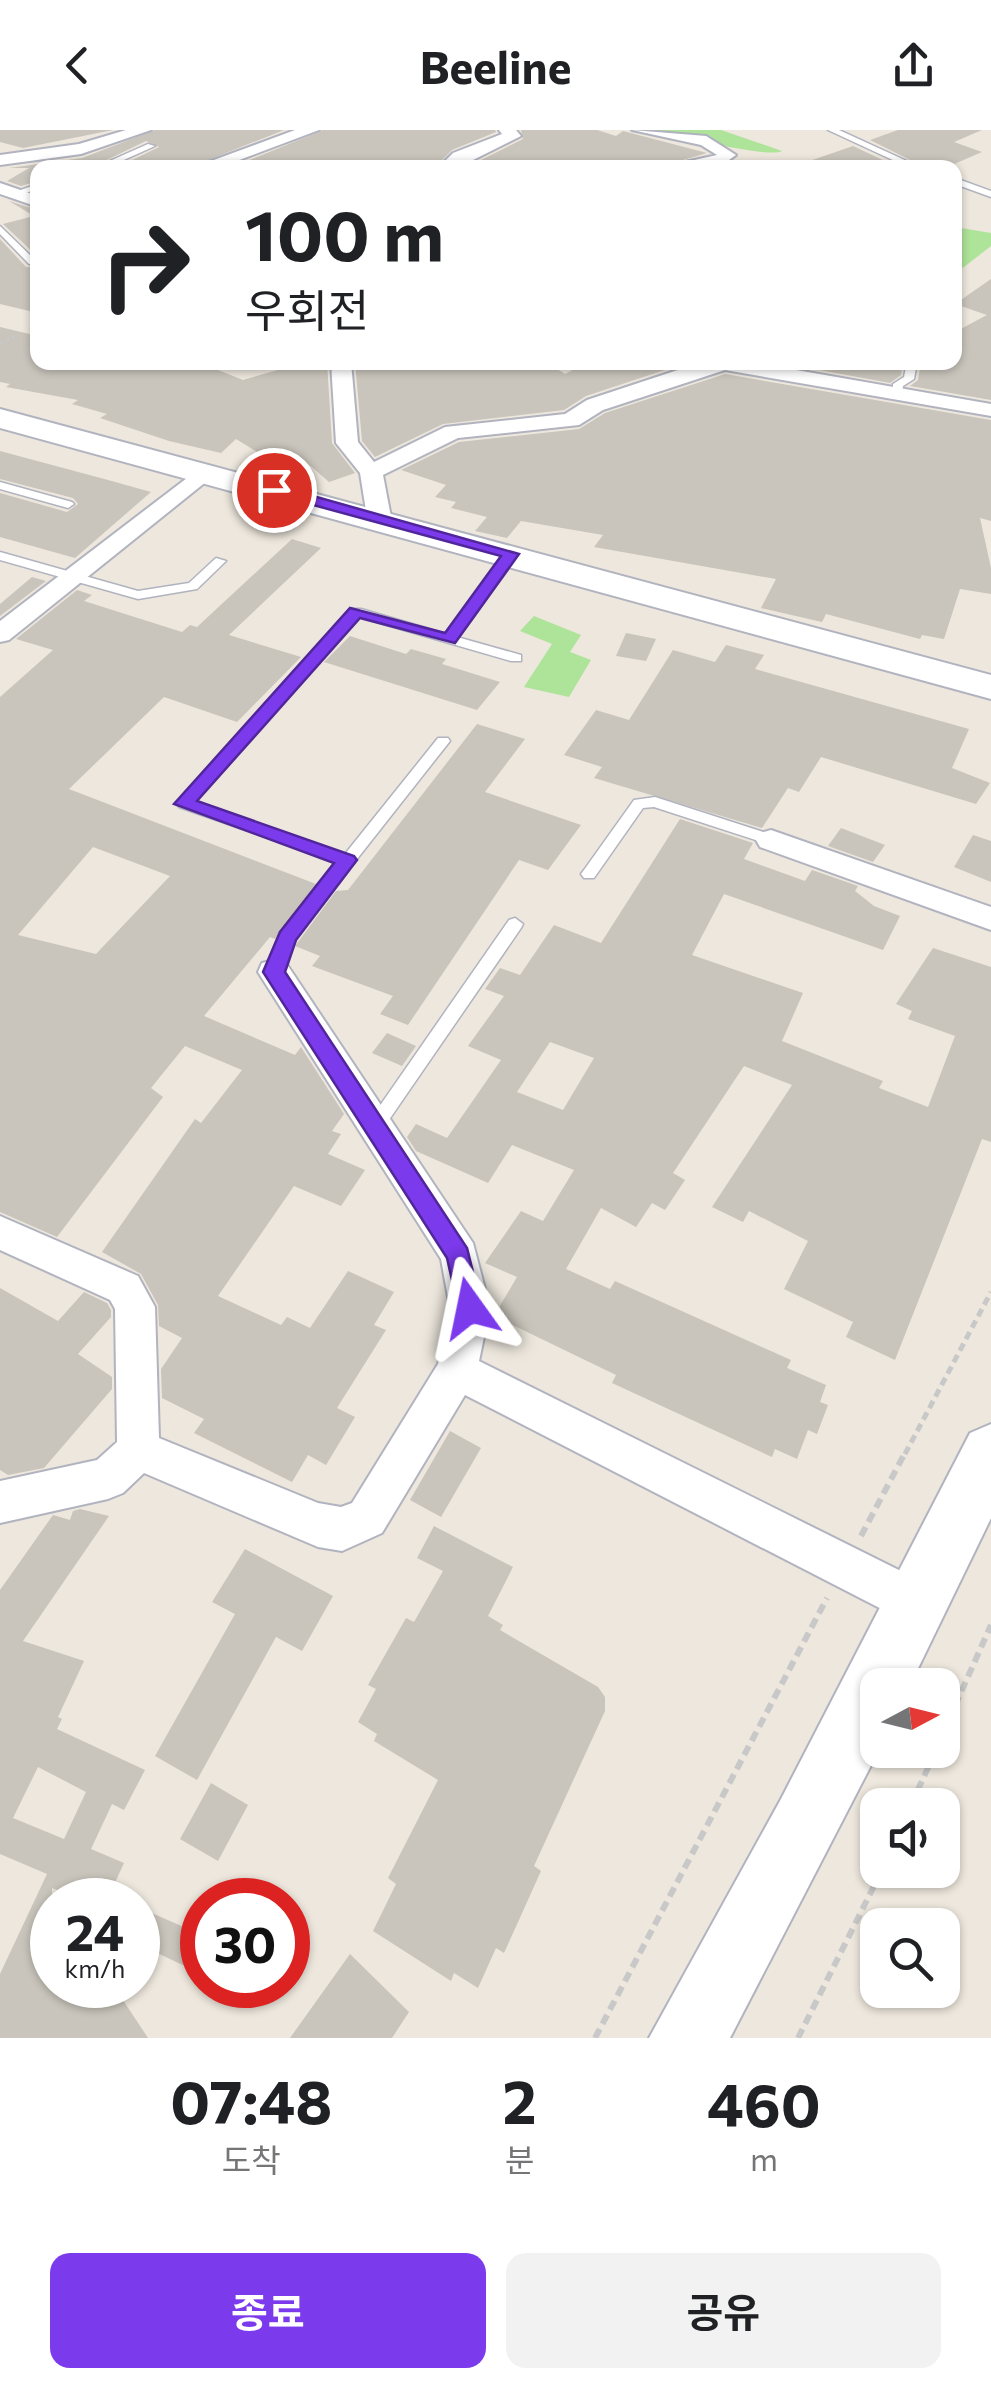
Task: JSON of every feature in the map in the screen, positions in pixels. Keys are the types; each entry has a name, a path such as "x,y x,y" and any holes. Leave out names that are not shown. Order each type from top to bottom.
{"street":[{"path":"223,160 310,130"},
{"path":"455,160 513,136 507,130"},
{"path":"640,130 706,141 728,155 722,160"},
{"path":"0,160 147,138"},
{"path":"341,370 346,443 370,472 378,518"},
{"path":"370,472 453,432 571,420 596,405 698,370"},
{"path":"750,370 991,410"},
{"path":"0,418 991,687"},
{"path":"0,634 204,472"},
{"path":"771,840 991,919"},
{"path":"138,1450 318,1526 342,1529 367,1518 457,1370 470,1308 458,1256 274,972"},
{"path":"0,1232 124,1288 135,1307 138,1450 108,1478 2,1498"},
{"path":"457,1370 914,1602"},
{"path":"688,2038 806,1824 991,1453"}],"lane":[{"path":"832,130 900,160"},
{"path":"111,160 147,138"},
{"path":"962,184 991,194"},
{"path":"0,230 30,260"},
{"path":"897,396 898,384 908,379 910,370"},
{"path":"0,484 68,504"},
{"path":"449,639 511,554"},
{"path":"0,556 138,595 192,586 220,561"},
{"path":"347,860 184,804 356,612 516,658"},
{"path":"274,972 287,937 443,741"},
{"path":"589,874 638,803 655,802 771,840"},
{"path":"376,1125 515,924"}],"path":[{"path":"0,342 15,336"},
{"path":"595,2038 991,1292"},
{"path":"960,1694 991,1624"},
{"path":"798,2038 873,1888"}],"green space":[{"path":"650,130 721,130 782,151 741,149"},
{"path":"962,228 991,233 991,246 962,269"},
{"path":"534,616 581,635 570,652 591,660 569,697 524,687 552,644 520,631"}],"building":[{"path":"0,130 113,130 23,148 0,142"},
{"path":"155,130 284,130 208,160 132,160 159,147 146,141 107,160 67,160"},
{"path":"323,130 496,132 452,150 442,160 250,160"},
{"path":"521,130 597,130 616,136 623,131 707,153 683,160 481,160 523,139"},
{"path":"898,130 982,130 954,142 982,152 962,161 910,160 870,140"},
{"path":"853,146 883,160 813,160"},
{"path":"30,165 30,183 21,186 7,181 29,168 9,168"},
{"path":"9,201 30,208 30,214"},
{"path":"30,217 30,249 3,224"},
{"path":"0,239 30,267 30,311 0,304"},
{"path":"991,279 991,400 910,386 918,380 920,370 962,370 962,328 987,315 962,306 962,299"},
{"path":"0,327 30,334 30,370 218,370 243,380 278,370 327,370 332,443 355,473 329,482 305,461 285,469 236,439 221,453 169,441 100,418 107,414 72,404 78,400 6,387 10,384 0,382"},
{"path":"356,370 559,370 565,374 573,370 665,370 586,396 564,410 443,424 375,457 362,441"},
{"path":"819,370 902,370 890,383"},
{"path":"725,374 991,420 991,521 980,518 991,568 991,594 960,589 944,639 922,635 920,639 826,614 822,622 761,608 776,579 594,547 603,535 521,521 507,538 475,531 487,517 451,508 456,502 435,497 446,485 401,470 459,442 579,429 605,413"},
{"path":"0,451 151,492 75,558 0,537 0,493 67,512 78,504 73,498 0,479"},
{"path":"292,539 321,548 229,635 301,657 237,722 164,697 69,789 316,884 275,939 270,937 204,1016 295,1055 301,1047 344,1114 332,1131 341,1134 328,1154 365,1170 341,1206 294,1186 218,1296 281,1325 287,1317 310,1328 348,1271 394,1292 374,1325 386,1330 337,1408 355,1417 326,1465 308,1455 292,1482 194,1433 204,1419 162,1398 161,1369 182,1338 159,1326 158,1305 141,1274 102,1252 195,1119 201,1123 242,1070 185,1046 151,1088 163,1097 57,1237 0,1212 0,697 53,650 16,639 77,590 92,595 84,601 182,632 190,625 197,627","holes":["93,847 170,876 96,954 18,935"]},
{"path":"32,577 46,581 0,616 0,604"},
{"path":"626,633 656,639 646,661 616,656"},
{"path":"350,636 406,654 411,649 446,659 442,664 500,682 477,710 324,662"},
{"path":"726,645 764,655 755,669 969,729 952,768 990,783 976,804 821,757 799,792 788,788 762,828 594,778 602,767 564,755 596,710 629,720 673,650 715,662"},
{"path":"477,724 525,739 485,792 581,825 548,870 519,860 408,1025 380,1014 393,996 312,966 320,956 295,946 336,891 348,890"},
{"path":"680,819 753,843 744,859 805,881 812,870 858,886 855,891 874,906 900,916 883,950 724,894 692,955 803,993 782,1041 883,1081 879,1088 928,1107 955,1036 908,1019 912,1011 896,1004 933,948 991,967 991,1142 982,1139 895,1360 846,1337 853,1322 784,1289 808,1241 749,1211 743,1222 712,1207 792,1085 744,1066 673,1173 685,1180 665,1210 652,1203 636,1227 601,1208 566,1269 610,1289 615,1281 791,1360 787,1368 826,1385 820,1402 828,1405 817,1434 808,1430 797,1459 775,1449 772,1457 612,1383 616,1375 494,1316 517,1277 485,1263 521,1211 543,1221 574,1170 512,1145 488,1183 416,1151 407,1137 416,1124 447,1138 501,1060 468,1046 504,996 485,989 500,968 520,975 554,925 601,943","holes":["550,1042 594,1058 563,1110 517,1092"]},
{"path":"841,828 885,845 873,862 828,846"},
{"path":"973,835 991,841 991,882 954,867"},
{"path":"387,1033 416,1046 402,1066 372,1053"},
{"path":"0,1288 58,1321 84,1292 107,1303 111,1310 111,1317 78,1354 112,1377 112,1389 44,1468 8,1475 0,1470"},
{"path":"450,1431 481,1448 441,1517 410,1500"},
{"path":"80,1509 109,1516 23,1641 84,1661 58,1717 62,1719 57,1729 145,1770 124,1810 112,1804 91,1849 124,1863 117,1878 45,1878 47,1874 0,1854 0,1590 53,1515 70,1520 73,1511","holes":["38,1767 86,1792 64,1839 13,1818"]},
{"path":"434,1526 513,1567 488,1616 503,1625 500,1630 598,1687 605,1697 605,1711 534,1866 541,1871 504,1953 496,1948 478,1988 454,1973 451,1981 373,1931 396,1884 388,1878 438,1780 374,1741 377,1734 358,1722 376,1689 368,1685 406,1618 414,1622 443,1571 417,1558"},
{"path":"245,1549 333,1596 302,1651 276,1637 197,1780 155,1756 235,1614 212,1602"},
{"path":"211,1783 248,1805 218,1861 180,1839"},
{"path":"30,1910 30,2008 128,2008 148,2038 0,2038 0,1974"},
{"path":"160,1917 180,1925 180,1964 160,1954"},
{"path":"350,1954 409,2012 392,2038 290,2038"}],"route":[{"path":"274,490 511,554 449,639 356,612 184,804 347,860 287,937 274,972 458,1256 470,1308"}]}
